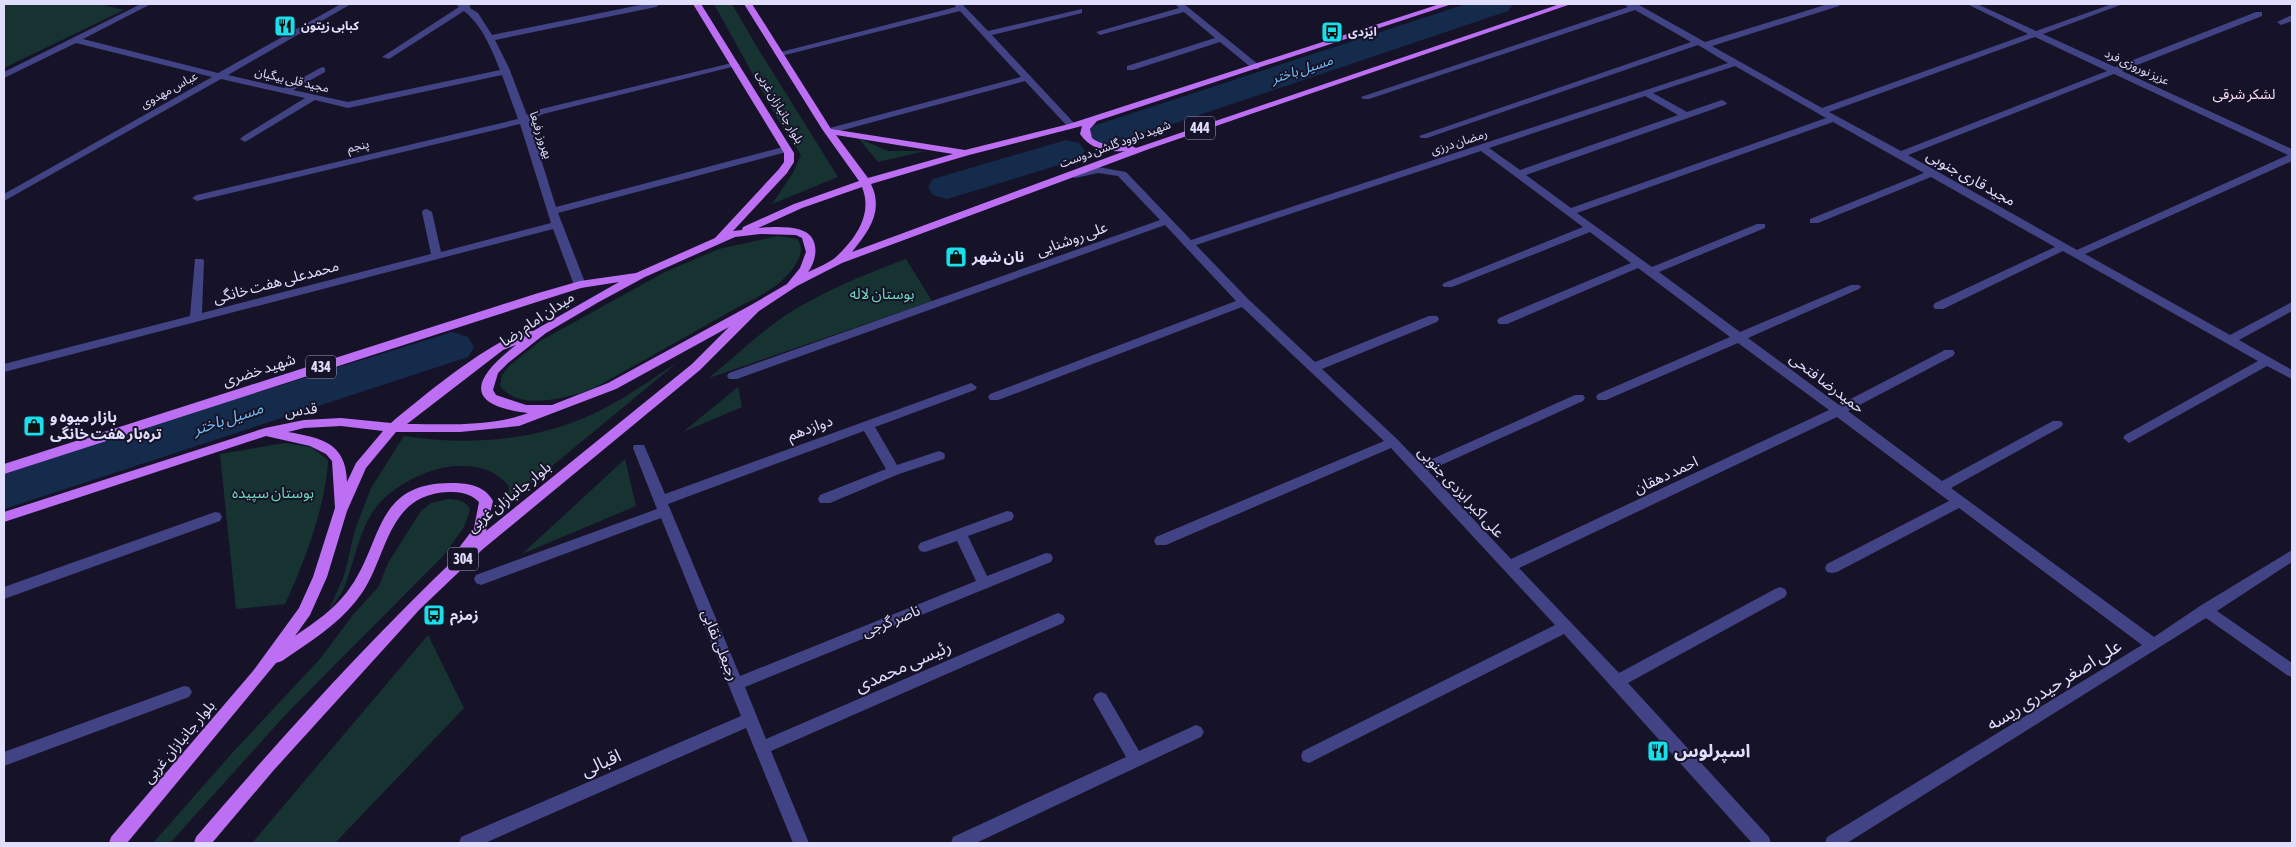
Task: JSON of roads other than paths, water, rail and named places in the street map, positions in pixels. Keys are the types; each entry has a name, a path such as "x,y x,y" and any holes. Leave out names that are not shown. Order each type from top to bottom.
{"main road":[{"name":"بلوار جانبازان غربی","path":"697,4 788,149 789,162 783,171 716,242"},
{"name":"بلوار جانبازان غربی","path":"748,4 781,53 828,131 866,182"},
{"name":"شهید داوود گلشن دوست","path":"733,234 798,206 866,182 966,153 1072,126 1448,4"},
{"name":"شهید داوود گلشن دوست","path":"791,286 838,262 1146,146 1567,4"},
{"path":"1100,116 1089,122 1085,128 1088,139 1094,144 1112,149 1146,146"},
{"path":"828,131 966,153"},
{"path":"838,262 864,229 869,218 872,206 866,182"},
{"name":"میدان امام رضا","path":"788,230 798,232 806,236 810,244 811,252 805,269 791,286 755,308 612,386 553,409 536,411 514,407 491,398 486,390 493,371 542,330 641,275 733,234 788,230"},
{"name":"شهید خضری","path":"4,468 580,285 641,275"},
{"name":"بلوار جانبازان غربی","path":"202,843 267,766 415,605 478,545 696,367 755,308"},
{"name":"بلوار جانبازان غربی","path":"118,843 267,665 305,611 320,577 340,511 361,466 393,428 435,394 499,347 542,330"},
{"name":"قدس","path":"4,517 265,432 304,424 332,423 393,428 460,428 515,423 553,409"},
{"path":"265,432 316,442 336,456 340,480 340,511"},
{"path":"267,665 335,613 352,596 364,579 392,511 411,495 432,489 450,487 474,491 486,502 480,529 459,557 415,605"}],"street":[{"path":"132,4 145,5"},
{"name":"عباس مهدوی","path":"4,198 347,4"},
{"path":"491,38 656,4"},
{"path":"1424,136 1702,44 1836,4"},
{"name":"عزیز نوروزی فرد","path":"1971,4 2292,153"},
{"path":"1822,111 2119,4"},
{"path":"4,75 145,5"},
{"path":"386,57 464,5"},
{"name":"بهروز رفیعا","path":"464,5 491,38 524,120 557,225 580,285"},
{"path":"1366,97 1632,5"},
{"name":"مجید قاری جنوبی","path":"1632,5 2292,375"},
{"path":"781,53 960,6 1072,126"},
{"path":"1100,32 1182,6 1256,67"},
{"path":"985,34 1079,12"},
{"path":"1900,155 2259,14"},
{"path":"2281,22 2292,18"},
{"path":"1130,68 1221,39"},
{"name":"مجید قلی بیگیان","path":"75,40 341,104 357,104 505,72"},
{"name":"رمضان درزی","path":"1189,244 1736,63"},
{"name":"پنجم","path":"197,198 524,120 540,112 736,65"},
{"path":"285,91 322,70"},
{"path":"828,131 1028,78"},
{"path":"1646,93 1685,116"},
{"path":"245,139 312,98"},
{"path":"1518,174 1722,103"},
{"path":"1569,212 1835,118"},
{"name":"حمیدرضا فتحی","path":"1482,147 2154,645"},
{"path":"553,211 788,149"},
{"path":"2077,254 2292,157"},
{"name":"علی اکبر ایزدی جنوبی","path":"1056,181 1088,171 1110,171 1122,174 1244,302 1393,442 1508,568 1617,681 1763,843"},
{"path":"1814,222 1932,173"},
{"path":"427,212 437,256"},
{"name":"علی روشنایی","path":"733,376 1167,221"},
{"name":"محمدعلی هفت خانگی","path":"4,368 557,225"},
{"path":"1650,272 1761,226"},
{"path":"1448,285 1590,228"},
{"path":"1939,306 2064,247"},
{"path":"196,318 198,261"},
{"path":"1503,321 1639,264"},
{"path":"1602,397 1855,287"},
{"path":"994,397 1244,302"},
{"path":"2230,340 2292,306"},
{"path":"1314,367 1433,319"},
{"name":"احمد دهقان","path":"1508,568 1838,411 1949,353"},
{"path":"2130,438 2267,361"},
{"name":"دوازدهم","path":"481,579 868,424 971,386"},
{"path":"1419,470 1579,398"},
{"path":"868,424 894,472"},
{"path":"1941,487 2057,424"},
{"path":"1161,541 1393,442"},
{"name":"رجبعلی نقابی","path":"639,448 801,843"},
{"path":"825,499 939,456"},
{"path":"1832,568 1960,501"},
{"path":"925,547 1007,516"},
{"path":"4,592 216,517"},
{"path":"960,534 984,583"},
{"name":"علی اصغر حیدری ریسه","path":"1833,843 2154,645 2292,555"},
{"name":"ناصر گرجی","path":"736,684 1046,558"},
{"path":"1617,681 1780,594"},
{"path":"2205,610 2292,672"},
{"name":"رئیسی محمدی","path":"762,748 1058,619"},
{"path":"1309,756 1566,626"},
{"path":"4,759 184,692"},
{"path":"1101,699 1136,760"},
{"name":"اقبالی","path":"468,843 750,719"},
{"path":"959,843 1196,732"}],"waterway":[{"name":"مسیل باختر","path":"1106,134 1497,4"},
{"name":"مسیل باختر","path":"947,187 1066,151"},
{"name":"مسیل باختر","path":"4,490 452,347"}],"place":[{"name":"کبابی زیتون","path":"285,26"},
{"name":"ایزدی","path":"1332,32"},
{"name":"نان شهر","path":"956,257"},
{"name":"بازار میوه و تره‌بار هفت خانگی","path":"34,426"},
{"name":"زمزم","path":"434,615"},
{"name":"اسپرلوس","path":"1658,751"}],"district":[{"name":"لشکر شرقی","path":"2244,94"}],"park label":[{"name":"بوستان لاله","path":"882,294"},
{"name":"بوستان سپیده","path":"273,493"}]}
